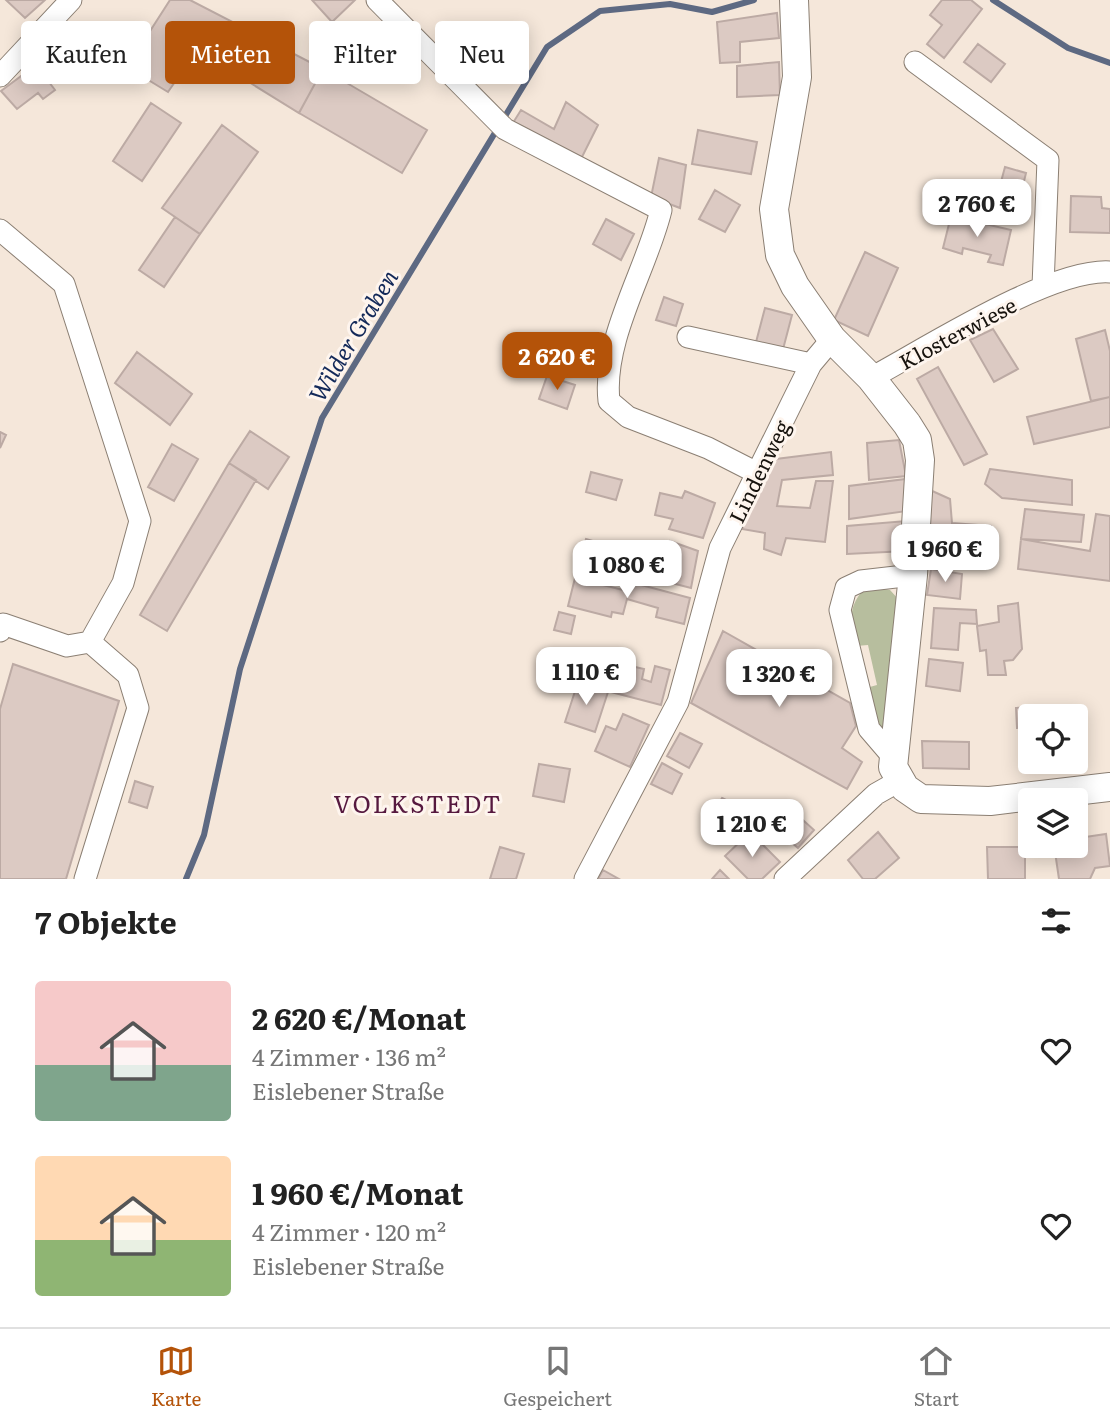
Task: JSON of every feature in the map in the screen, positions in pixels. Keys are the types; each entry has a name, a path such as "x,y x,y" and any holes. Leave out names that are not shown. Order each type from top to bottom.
{"main road":[{"path":"794,1 797,77 774,209 779,255 795,286 832,339 871,378 917,440 920,460 896,769 921,799 976,801 1110,787"}],"street":[{"path":"0,76 72,0"},
{"path":"377,0 497,123 661,209 654,239 634,286 613,353 607,381 610,401 628,417 708,448 757,473"},
{"path":"915,62 1048,160 1042,286"},
{"path":"0,230 65,284 140,521 123,583 90,642"},
{"name":"Klosterwiese","path":"871,378 1042,286 1099,271 1110,272"},
{"path":"688,337 811,364"},
{"name":"Lindenweg","path":"585,879 678,702 720,548 811,364 832,339"},
{"path":"785,879 876,794 896,769 869,729 840,610 846,588 861,581 913,576"},
{"path":"0,631 3,624 67,646 90,642"},
{"path":"85,879 138,708 128,676 90,642"}],"green space":[{"path":"863,590 890,590 900,601 889,731 879,730 866,688 877,685 868,645 856,646 852,623 854,603"}],"building":[{"path":"6,0 45,0 25,18"},
{"path":"170,0 190,0 230,21 165,21 165,84 174,84 168,92 151,82 151,30"},
{"path":"312,0 355,0 333,21"},
{"path":"942,0 971,0 982,9 944,58 927,44 942,25 930,15"},
{"path":"777,13 779,38 740,42 740,62 720,63 717,22"},
{"path":"978,44 1005,64 991,82 964,62"},
{"path":"295,54 309,62 309,84 315,84 299,113 252,84 295,84"},
{"path":"779,62 780,95 737,97 737,66"},
{"path":"21,76 21,84 50,84 55,90 43,99 38,93 17,109 1,91"},
{"path":"315,84 349,84 427,130 402,173 299,113"},
{"path":"566,102 598,125 580,161 511,126 521,110 554,129"},
{"path":"151,103 181,123 142,181 113,161"},
{"path":"222,125 258,152 200,234 162,208"},
{"path":"698,130 757,142 751,174 692,164"},
{"path":"659,158 686,165 680,208 651,197"},
{"path":"1005,167 1026,173 1017,210 995,204"},
{"path":"715,190 740,205 725,232 699,219"},
{"path":"1071,196 1101,197 1102,208 1110,209 1110,233 1070,232"},
{"path":"951,216 1011,230 1003,265 988,262 991,255 963,248 962,254 943,248"},
{"path":"175,217 200,234 164,287 139,270"},
{"path":"606,219 634,234 621,260 593,244"},
{"path":"865,252 898,268 868,336 834,320"},
{"path":"664,297 683,304 676,326 656,320"},
{"path":"765,308 792,315 782,353 755,346"},
{"path":"993,329 1018,369 994,382 970,340"},
{"path":"1105,330 1110,351 1110,397 1091,401 1076,339"},
{"path":"137,352 192,394 170,425 115,383"},
{"path":"938,367 987,454 964,465 917,379"},
{"path":"547,376 575,385 567,409 539,399"},
{"path":"1110,397 1110,427 1034,444 1027,417"},
{"path":"250,431 289,457 268,489 229,463"},
{"path":"0,432 6,435 0,448"},
{"path":"899,440 906,476 869,480 867,443"},
{"path":"172,444 198,459 174,501 148,487"},
{"path":"831,452 833,475 782,480 777,506 810,508 816,481 833,481 825,542 786,538 781,555 764,549 765,533 742,529 755,487 776,459"},
{"path":"229,463 256,480 167,631 140,615"},
{"path":"990,469 1072,480 1072,505 1002,498 985,484"},
{"path":"591,472 622,480 616,500 586,492"},
{"path":"906,479 907,511 849,519 849,486"},
{"path":"930,490 950,499 952,523 991,526 991,558 968,560 968,547 930,548"},
{"path":"685,491 715,503 703,538 669,529 673,519 655,515 660,493 682,498"},
{"path":"1025,509 1084,515 1081,542 1021,539"},
{"path":"1096,514 1110,516 1110,581 1018,569 1021,539 1090,551"},
{"path":"906,521 906,551 847,554 847,526"},
{"path":"586,539 619,549 613,567 581,557"},
{"path":"670,541 698,551 691,588 656,579 654,584 639,580 646,547 666,551"},
{"path":"931,569 962,574 960,599 927,595"},
{"path":"575,578 627,591 630,582 690,598 684,624 656,617 658,608 627,599 623,614 612,612 611,617 568,606"},
{"path":"1018,603 1022,649 1013,660 1004,661 1006,675 988,675 986,650 980,651 977,626 999,622 998,606"},
{"path":"934,608 976,610 977,624 960,623 958,650 931,648"},
{"path":"559,612 575,616 571,634 554,630"},
{"path":"723,631 850,703 856,726 842,748 862,762 847,789 691,703"},
{"path":"929,659 963,663 960,691 926,686"},
{"path":"618,663 644,669 642,679 651,682 655,666 670,670 661,705 611,692"},
{"path":"13,664 119,701 66,879 0,879 0,709"},
{"path":"578,682 608,692 595,732 565,722"},
{"path":"623,714 649,725 630,767 595,751 606,726 616,730"},
{"path":"680,733 702,744 689,768 667,756"},
{"path":"922,741 969,742 969,769 923,768"},
{"path":"662,763 682,774 672,794 651,784"},
{"path":"539,764 570,769 564,802 533,796"},
{"path":"135,781 153,787 147,808 129,802"},
{"path":"722,798 740,807 725,836 707,826"},
{"path":"783,802 814,830 798,848 766,820"},
{"path":"878,832 899,858 875,879 863,879 848,860"},
{"path":"1106,834 1110,866 1095,868 1090,879 1059,879 1056,858 1088,858 1088,837"},
{"path":"746,836 754,845 759,841 780,862 762,879 748,879 725,856"},
{"path":"500,847 524,854 516,879 490,879"},
{"path":"987,847 1018,847 1018,858 1025,858 1025,879 988,879"},
{"path":"603,870 619,879 598,879"},
{"path":"720,870 729,879 712,879"}],"waterway":[{"name":"Wilder Graben","path":"186,879 204,835 240,669 322,418 547,47 600,11 670,4 712,12 754,0"},
{"name":"Wilder Graben","path":"993,0 1068,48 1110,63"}],"district":[{"name":"VOLKSTEDT","path":"418,802"}]}
